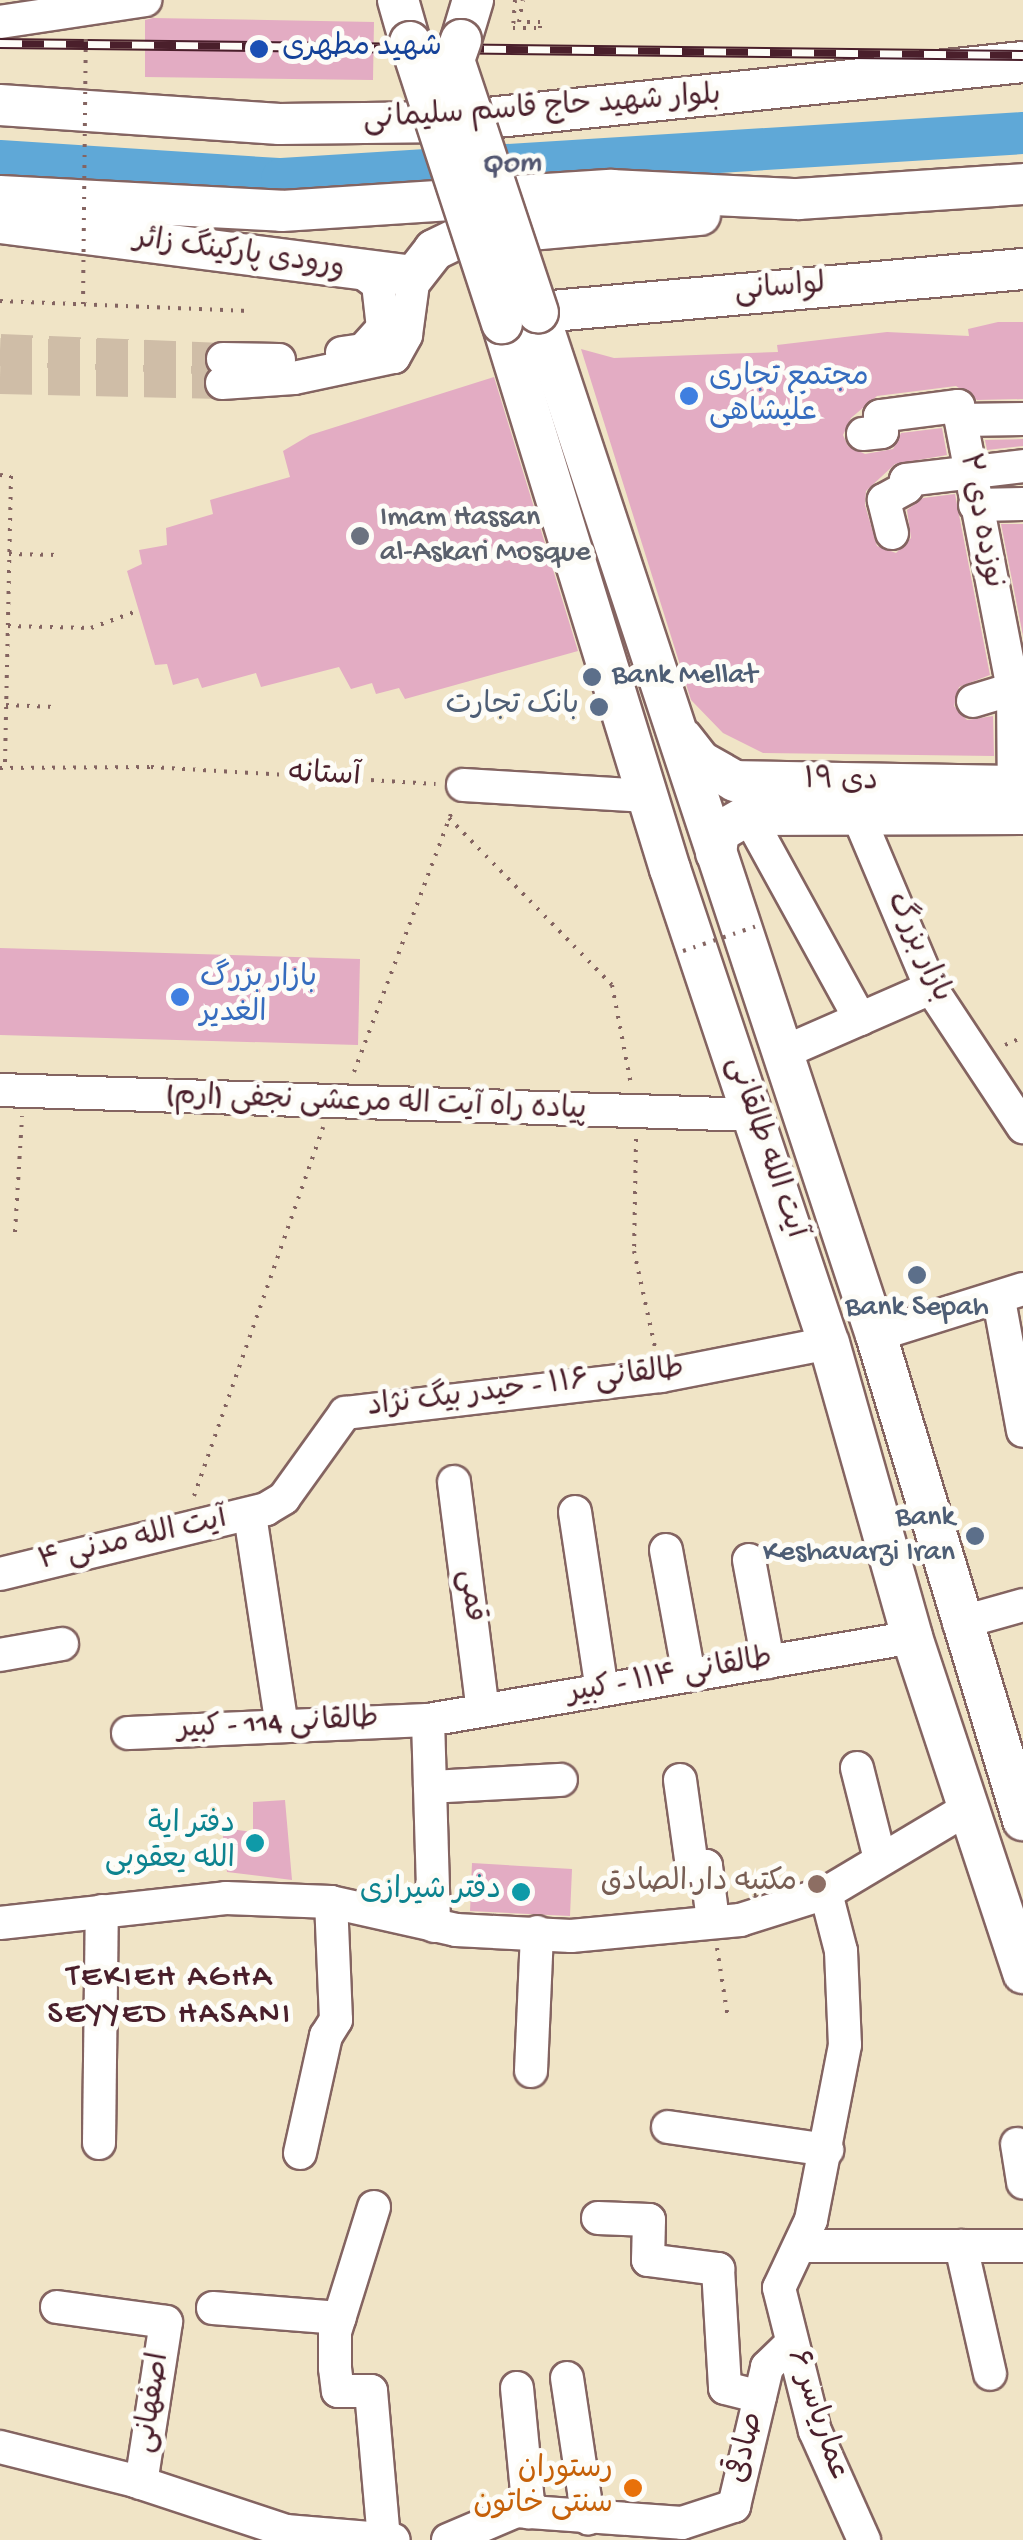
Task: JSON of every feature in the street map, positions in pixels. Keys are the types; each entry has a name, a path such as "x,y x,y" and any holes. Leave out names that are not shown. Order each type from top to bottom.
{"main road":[{"path":"398,0 410,42 520,317"},
{"path":"473,0 454,60 520,317"},
{"name":"بلوار شهید حاج قاسم سلیمانی","path":"0,105 279,124 450,122 1023,62"},
{"path":"363,273 414,276 434,250 463,236 798,199 1023,184"},
{"path":"0,196 282,211 611,190 798,199"},
{"name":"ورودی پارکینگ زائر","path":"0,224 363,273"},
{"name":"لواسانی","path":"520,317 1023,269"},
{"name":"آیت الله طالقانی","path":"520,317 678,732 876,1335 959,1623 1017,1802"},
{"name":"آیت الله طالقانی","path":"520,317 648,796 830,1343 912,1637 1023,1973"},
{"name":"۱۹ دی","path":"678,732 700,761 735,781 1019,800"},
{"name":"۱۹ دی","path":"748,815 857,812 1019,800"},
{"path":"716,853 720,832 748,815"}],"street":[{"path":"0,22 145,0"},
{"name":"ورودی پارکینگ زائر","path":"363,273 378,284 388,345"},
{"path":"222,371 365,367 388,345 414,276"},
{"path":"863,434 882,432 880,416 959,413 1023,419"},
{"name":"نوزده دی ۲","path":"959,413 975,505 1014,641 1012,689 1019,800"},
{"path":"892,533 884,500 892,497 890,491 907,487 906,480 969,469 1023,466"},
{"path":"975,505 1023,504"},
{"path":"973,701 1012,689"},
{"path":"463,785 648,796"},
{"name":"بازار بزرگ","path":"857,812 931,988 1023,1127"},
{"path":"748,815 860,1019"},
{"path":"782,1053 931,988"},
{"name":"پیاده راه آیت اله مرعشی نجفی (ارم)","path":"12,1091 636,1116 753,1116"},
{"path":"876,1335 1011,1294 1023,1431"},
{"name":"طالقانی ۱۱۶ - حیدر بیگ نژاد","path":"258,1512 284,1498 345,1412 661,1376 830,1343"},
{"name":"قمی","path":"454,1482 483,1710"},
{"path":"258,1512 282,1726"},
{"name":"۴ آیت الله مدنی","path":"0,1574 258,1512"},
{"path":"575,1512 602,1690"},
{"path":"666,1550 689,1675"},
{"path":"749,1560 768,1662"},
{"path":"959,1623 1023,1605"},
{"name":"طالقانی ۱۱۴ - کبیر","path":"428,1720 912,1637"},
{"path":"0,1654 62,1644"},
{"path":"428,1720 434,1926"},
{"name":"طالقانی 114 - کبیر","path":"128,1733 428,1720"},
{"path":"1017,1802 1023,1740"},
{"path":"856,1768 880,1860"},
{"path":"430,1787 561,1780"},
{"path":"680,1780 692,1866 706,1866 713,1921"},
{"path":"0,1923 226,1898 332,1902 434,1926 571,1936 740,1920 826,1892 968,1808"},
{"path":"826,1892 846,1987 846,2045 827,2150 801,2246 1023,2246"},
{"path":"300,2153 326,2036 336,2020 332,1902"},
{"path":"98,2142 102,1911"},
{"path":"531,2071 537,1932"},
{"path":"668,2127 827,2150"},
{"path":"1017,2144 1023,2182"},
{"path":"374,2207 340,2318 338,2391 371,2391 384,2539"},
{"path":"598,2218 649,2220 648,2260 718,2269 725,2388 760,2397"},
{"name":"عماریاسر ۶","path":"801,2246 780,2288 790,2345 814,2431 864,2540"},
{"path":"961,2246 990,2374"},
{"name":"اصفهانی","path":"57,2306 166,2322 141,2483"},
{"path":"213,2308 340,2318"},
{"name":"صادقی","path":"466,2537 516,2511 682,2523 734,2506 766,2367 790,2345"},
{"path":"568,2378 588,2518"},
{"path":"516,2388 529,2512"},
{"path":"0,2448 141,2483 284,2535 394,2540"}],"path":[{"path":"515,0 513,28 540,28 540,22 519,22 523,0"},
{"path":"83,304 86,39"},
{"path":"0,301 249,311"},
{"path":"0,476 11,476 2,768"},
{"path":"10,554 60,555"},
{"path":"8,626 92,628 137,612"},
{"path":"6,706 55,707"},
{"name":"آستانه","path":"2,768 151,768 463,785"},
{"path":"182,1531 332,1101 357,1068 463,785"},
{"path":"449,818 612,985 636,1116 634,1251 661,1376"},
{"path":"682,950 757,926"},
{"path":"12,1091 15,1232"},
{"path":"713,1921 728,2018"}],"building":[{"name":"شهید مطهری","path":"145,20 374,22 373,80 145,77"},
{"path":"998,322 1023,322 1023,399 977,400 956,386 877,396 851,418 843,435 848,446 865,454 893,449 901,433 942,428 947,455 895,464 866,491 865,505 877,546 896,553 911,538 907,510 923,498 955,494 990,675 959,687 954,706 967,720 993,716 994,756 763,753 723,733 691,700 581,349 614,358 778,352 777,345 887,332 969,336 968,329"},
{"name":"Imam Hassan al-Askari Mosque","path":"494,377 578,651 405,699 399,688 376,694 372,683 351,689 339,667 261,687 256,673 202,688 198,678 173,685 167,664 155,665 127,571 142,564 139,550 167,545 166,528 213,514 210,500 290,477 283,451 310,435"},
{"path":"1023,439 1023,446 987,450 985,440"},
{"path":"1001,524 1023,524 1023,636"},
{"name":"بازار بزرگ الغدیر","path":"0,948 360,959 358,1045 0,1035"},
{"name":"دفتر ایة الله یعقوبی","path":"285,1800 292,1880 227,1872 222,1828 253,1832 253,1802"},
{"name":"دفتر شیرازی","path":"472,1863 572,1869 570,1916 470,1911"}],"waterway":[{"name":"Qom","path":"0,161 282,179 1023,133"}],"tunnel":[{"path":"0,350 223,359"},
{"path":"0,378 222,383"}],"railway":[{"path":"0,43 1023,55"}],"place":[{"name":"شهید مطهری","path":"259,49"},
{"name":"مجتمع تجاری علیشاهی","path":"689,396"},
{"name":"Imam Hassan al-Askari Mosque","path":"360,536"},
{"name":"Bank Mellat","path":"592,677"},
{"name":"بانک تجارت","path":"599,707"},
{"name":"بازار بزرگ الغدیر","path":"180,997"},
{"name":"Bank Sepah","path":"917,1275"},
{"name":"Bank Keshavarzi Iran","path":"975,1536"},
{"name":"دفتر ایة الله یعقوبی","path":"255,1843"},
{"name":"مکتبه دار الصادق","path":"817,1884"},
{"name":"دفتر شیرازی","path":"521,1892"},
{"name":"رستوران سنتی خاتون","path":"633,2488"}],"district":[{"name":"TEKIEH AGHA SEYYED HASANI","path":"170,1998"}]}
